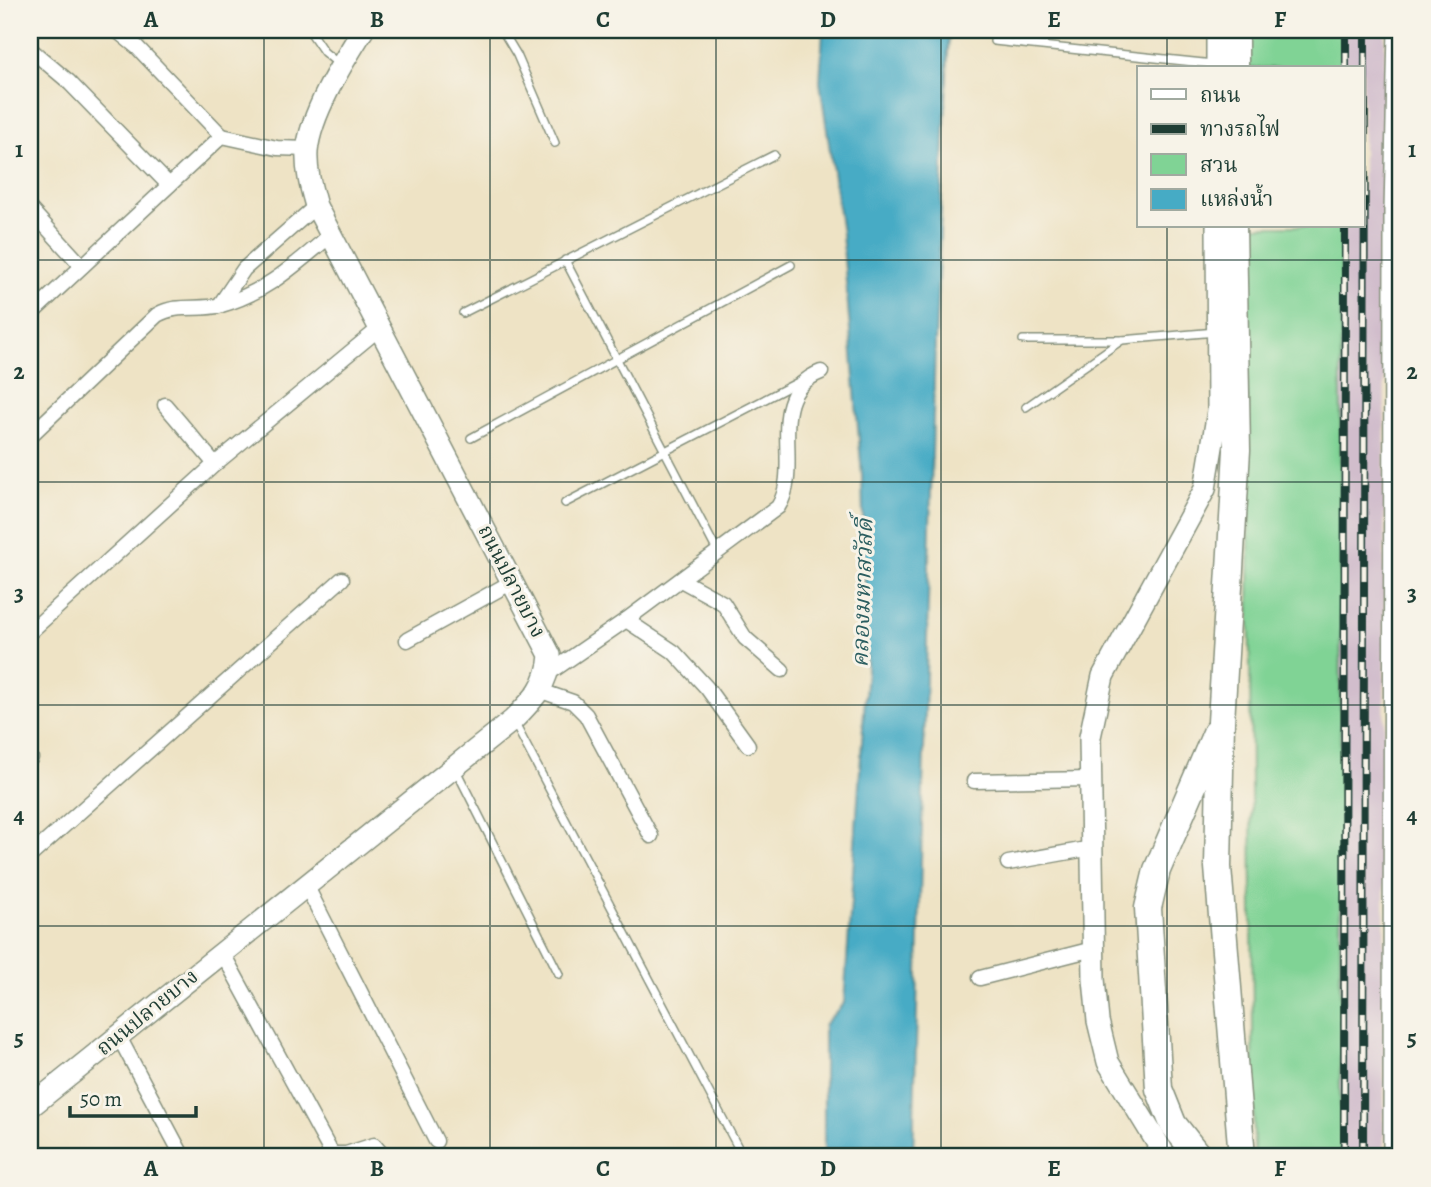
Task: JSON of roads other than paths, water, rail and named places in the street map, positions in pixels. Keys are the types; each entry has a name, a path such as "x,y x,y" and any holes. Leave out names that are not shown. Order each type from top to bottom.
{"highway":[{"path":"1223,66 1235,30"},
{"path":"1228,232 1237,450 1221,722 1218,867 1242,1157"},
{"path":"1199,1157 1173,1124 1159,1089 1148,908 1157,870 1221,722"}],"main road":[{"name":"ถนนปลายบาง","path":"30,1107 513,720 545,682 550,655 316,206 307,169 307,149 314,124 341,66 363,30"},
{"path":"1217,30 1223,66"},
{"path":"1394,1157 1399,30"},
{"path":"1166,1157 1108,1062 1098,1021 1093,949 1090,737 1102,676 1205,489 1218,411 1217,332 1228,232"}],"street":[{"path":"116,30 137,47 222,136 277,148 307,149"},
{"path":"30,49 68,81 169,185"},
{"path":"30,315 222,136"},
{"path":"219,306 244,268 316,206"},
{"path":"30,209 82,266"},
{"path":"30,436 157,315 171,309 219,306 264,289 331,234"},
{"path":"30,632 288,400 381,327"},
{"path":"651,836 586,715 545,682 778,507 789,484 785,426 797,390 806,378 821,372"},
{"path":"164,405 215,464"},
{"path":"30,856 342,579"},
{"path":"681,580 723,603 745,638 782,670"},
{"path":"407,640 512,582"},
{"path":"626,620 674,652 707,688 748,744"},
{"path":"974,781 1091,779"},
{"path":"1008,863 1092,848"},
{"path":"306,885 436,1141"},
{"path":"980,978 1093,949"},
{"path":"222,952 332,1154 346,1154 374,1145 384,1157"},
{"path":"118,1035 183,1157"}],"lane":[{"path":"309,30 324,52 341,66"},
{"path":"502,30 517,55 555,143"},
{"path":"994,41 1163,64 1203,66"},
{"path":"463,313 774,155"},
{"path":"565,260 718,552"},
{"path":"471,438 791,265"},
{"path":"1023,340 1122,340 1217,332"},
{"path":"1026,407 1122,340"},
{"path":"565,503 806,378"},
{"path":"513,720 743,1157"},
{"path":"454,766 559,974"}],"water":[{"path":"823,30 949,30 935,343 913,1157 824,1157 824,1025 844,1003 867,669 862,476 842,233 820,82"}],"railway":[{"path":"1346,30 1346,66"},
{"path":"1363,1157 1365,30"},
{"path":"1344,1157 1345,228"}],"water label":[{"name":"คลองมหาสวัสดิ์","path":"862,593"}]}
